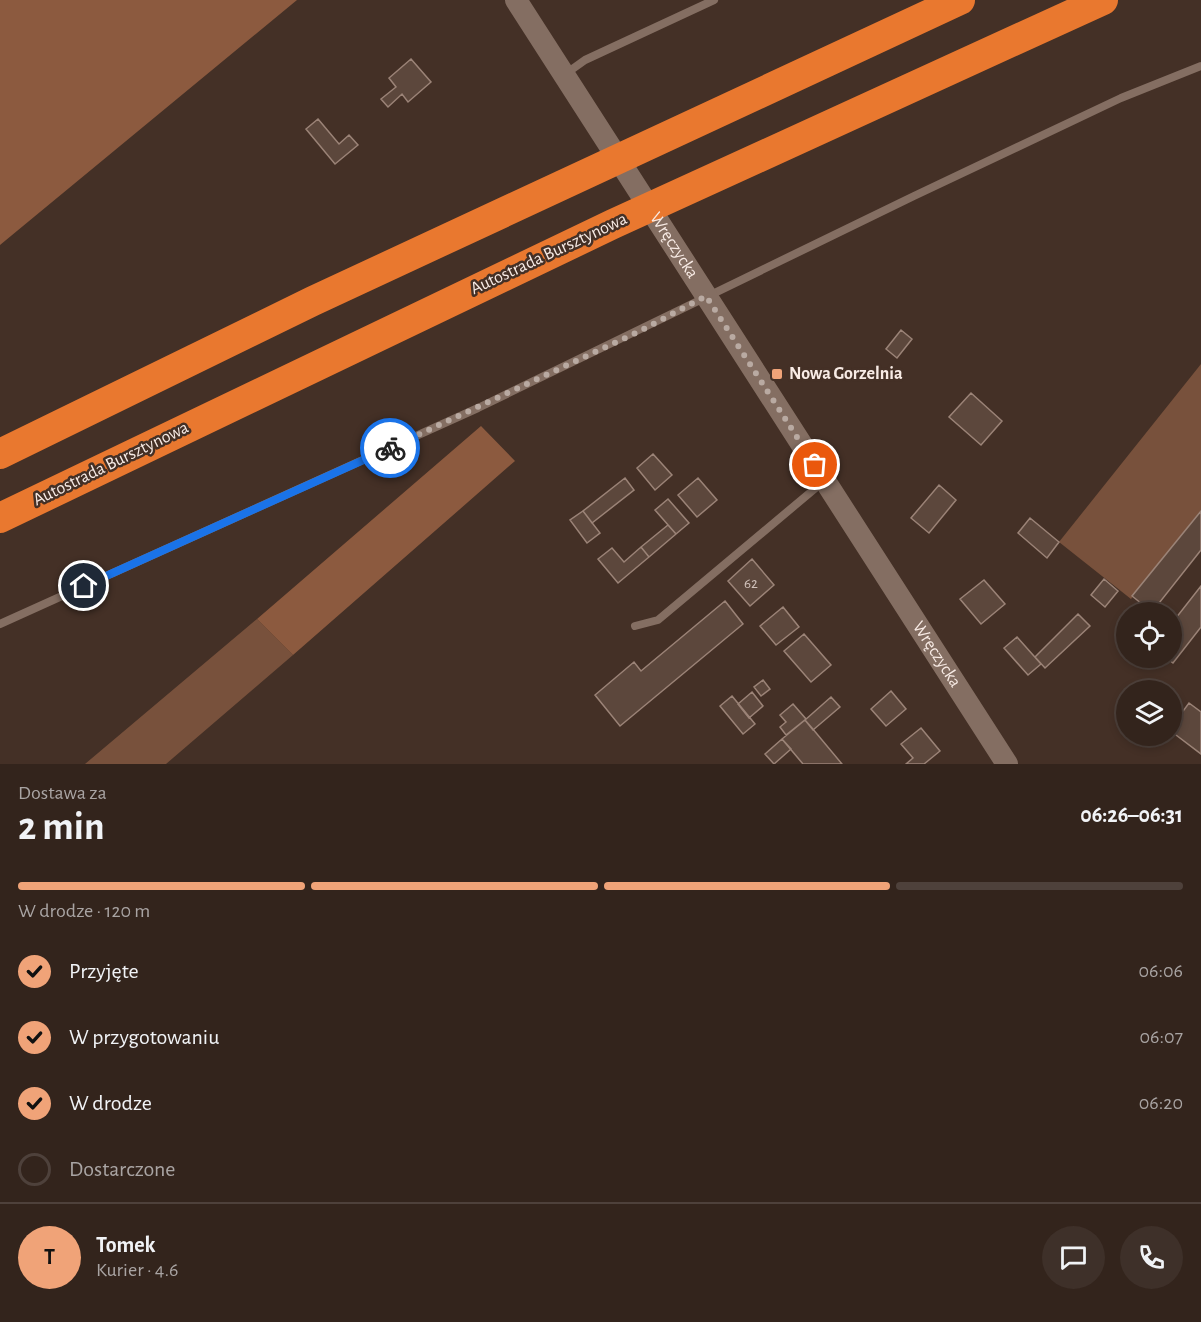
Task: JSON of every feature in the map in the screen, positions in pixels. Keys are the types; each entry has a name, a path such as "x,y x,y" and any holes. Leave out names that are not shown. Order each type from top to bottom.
{"highway":[{"path":"0,454 313,301 583,173 960,0"},
{"name":"Autostrada Bursztynowa","path":"0,518 684,190 1103,0"}],"main road":[{"name":"Wręczycka","path":"516,0 1007,764"}],"lane":[{"path":"564,75 585,60 714,0"},
{"path":"0,624 478,408 640,331 706,296 1121,98 1201,66"},
{"path":"635,626 658,620 825,480"}],"shaded area":[{"path":"0,0 297,0 0,245"},
{"path":"1201,364 1201,510 1131,599 1059,542"},
{"path":"481,426 515,461 293,655 257,619"},
{"path":"257,619 293,655 166,764 85,764"}],"building":[{"path":"411,59 431,82 408,102 402,94 388,107 381,99 396,87 389,78"},
{"path":"318,119 339,144 349,135 358,145 335,164 306,129"},
{"path":"901,330 912,339 897,358 886,349"},
{"path":"971,393 1002,421 981,445 949,417"},
{"path":"653,454 672,475 655,490 637,468"},
{"path":"625,478 634,490 592,523 583,511"},
{"path":"698,478 717,500 697,517 678,495"},
{"path":"939,485 956,500 929,533 911,518"},
{"path":"668,499 689,523 676,534 655,510"},
{"path":"583,511 600,533 587,543 570,520"},
{"path":"1201,511 1201,550 1160,602 1140,602 1132,596"},
{"path":"1030,518 1059,542 1047,558 1018,533"},
{"path":"668,525 676,534 649,557 641,547"},
{"path":"641,547 649,557 618,583 598,559 612,548 624,562"},
{"path":"752,559 774,585 750,606 728,581"},
{"path":"1104,579 1118,591 1105,607 1091,595"},
{"path":"984,580 1005,604 981,624 960,599"},
{"path":"1201,586 1201,627 1182,651 1182,610"},
{"path":"725,601 743,624 620,726 595,695 634,662 641,671"},
{"path":"783,607 799,627 776,645 760,626"},
{"path":"1078,614 1090,626 1045,668 1035,657"},
{"path":"804,634 831,665 811,682 784,651"},
{"path":"1017,637 1041,664 1028,675 1004,648"},
{"path":"763,680 770,689 761,696 754,687"},
{"path":"891,691 906,709 886,726 871,709"},
{"path":"752,692 763,706 749,718 738,704"},
{"path":"732,696 755,724 743,734 720,706"},
{"path":"831,697 840,707 813,730 805,720"},
{"path":"1189,703 1201,712 1201,754 1182,740 1182,712"},
{"path":"793,704 806,719 786,735 780,727 786,722 780,715"},
{"path":"805,720 842,764 803,764 782,739"},
{"path":"921,728 940,751 924,764 906,764 913,758 901,744"},
{"path":"782,739 791,749 774,764 765,754"}],"way so far":[{"path":"390,448 640,331 706,296 815,465"}],"place":[{"name":"Nowa Gorzelnia","path":"777,374"}],"route":[{"path":"84,586 390,448"}]}
